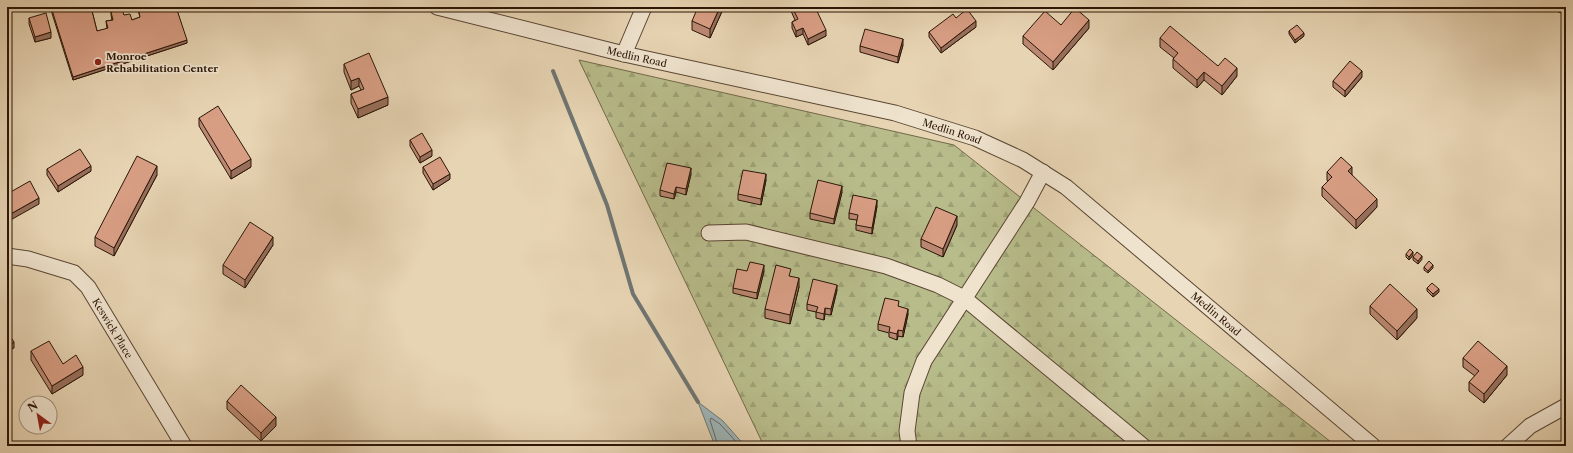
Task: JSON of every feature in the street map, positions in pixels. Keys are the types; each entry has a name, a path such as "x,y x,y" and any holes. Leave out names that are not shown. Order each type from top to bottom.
{"street":[{"name":"Medlin Road","path":"437,7 624,54 895,113 975,138 1023,160 1066,187 1373,446"},
{"path":"624,54 644,7"},
{"path":"909,446 907,430 912,393 924,361 1027,202 1043,172"},
{"path":"709,233 746,232 886,266 938,285 964,298 1143,446"},
{"name":"Keswick Place","path":"7,256 28,259 74,272 88,287 184,446"},
{"path":"1508,446 1530,426 1566,406"}],"green space":[{"path":"579,60 954,145 1336,446 764,446"}],"water":[{"path":"698,402 723,421 745,446 715,446"}],"building":[{"name":"Monroe Rehabilitation Center","path":"51,7 91,7 97,31 108,28 106,21 113,20 111,12 122,9 124,15 130,14 132,20 140,17 138,7 176,7 187,40 73,77"},
{"path":"698,7 720,7 710,29 692,21"},
{"path":"792,7 815,7 826,30 808,39 803,28 796,31 792,22 798,19"},
{"path":"1075,8 1089,20 1053,62 1023,36 1045,11 1061,25"},
{"path":"967,9 976,21 941,48 929,32 953,14 956,18"},
{"path":"46,13 51,32 35,37 29,18"},
{"path":"1297,25 1304,33 1295,40 1289,31"},
{"path":"1170,26 1218,66 1225,58 1237,68 1222,86 1204,72 1197,80 1173,59 1178,53 1160,38"},
{"path":"865,29 903,39 898,57 860,46"},
{"path":"369,53 388,97 358,109 351,94 364,89 359,78 351,81 344,64"},
{"path":"1350,61 1362,71 1345,91 1333,81"},
{"path":"218,106 251,159 231,171 199,118"},
{"path":"422,133 432,150 420,157 410,140"},
{"path":"80,149 91,166 58,186 47,169"},
{"path":"137,156 157,166 114,248 95,237"},
{"path":"440,157 450,174 433,184 423,167"},
{"path":"1341,157 1352,167 1348,171 1377,199 1356,220 1322,187 1332,177 1327,172"},
{"path":"667,163 691,168 686,189 676,187 674,194 660,190"},
{"path":"743,170 766,174 761,199 738,194"},
{"path":"818,180 842,186 834,219 810,213"},
{"path":"30,181 39,198 7,216 7,194"},
{"path":"853,195 877,200 872,228 856,225 858,215 849,213"},
{"path":"936,207 957,216 943,249 921,239"},
{"path":"250,222 273,237 245,280 223,265"},
{"path":"1410,249 1413,252 1409,257 1406,254"},
{"path":"1417,252 1422,256 1418,261 1413,257"},
{"path":"1429,261 1433,265 1428,271 1424,267"},
{"path":"750,262 764,265 757,293 733,288 737,269 747,271"},
{"path":"776,265 791,269 789,276 799,278 790,315 765,309"},
{"path":"813,279 837,285 831,309 825,308 824,314 816,312 818,307 807,304"},
{"path":"1432,283 1439,289 1433,294 1427,288"},
{"path":"1390,284 1417,309 1397,331 1370,306"},
{"path":"885,298 899,301 898,306 908,309 903,331 898,330 897,334 889,332 890,327 878,324"},
{"path":"7,331 14,342 7,346"},
{"path":"49,341 63,364 76,355 83,367 52,386 31,351"},
{"path":"1478,341 1507,366 1484,394 1469,382 1479,371 1463,358"},
{"path":"241,385 276,417 261,433 227,401"}],"waterway":[{"path":"553,71 607,205 633,294 698,402"}],"place":[{"name":"Monroe Rehabilitation Center","path":"98,62"}]}
